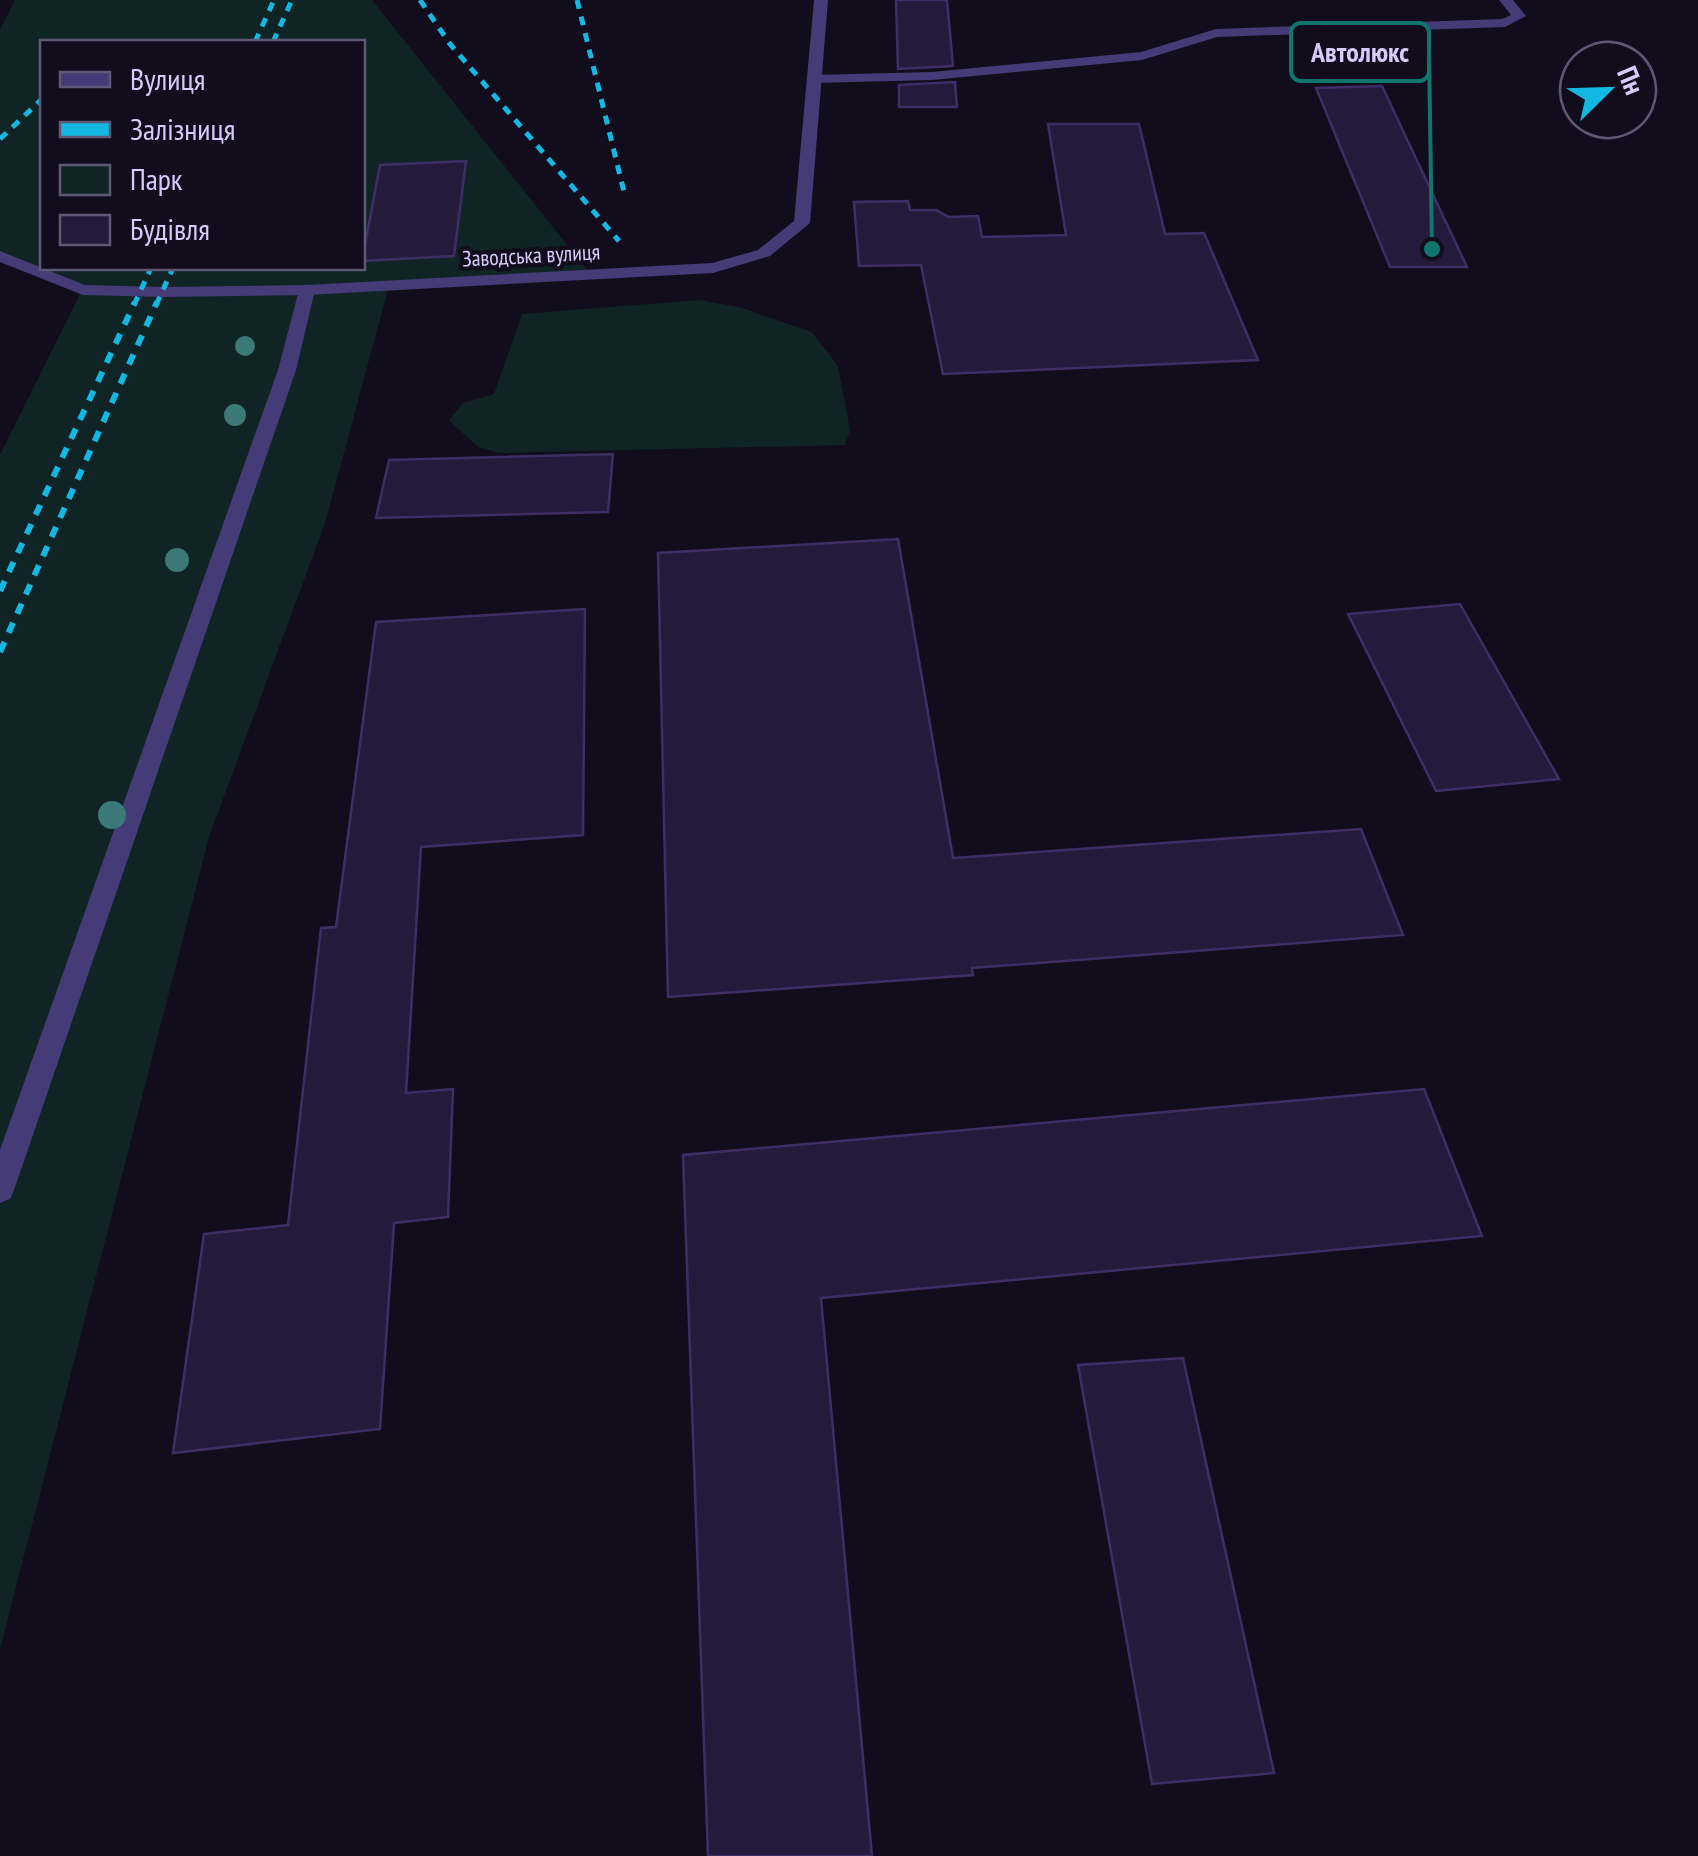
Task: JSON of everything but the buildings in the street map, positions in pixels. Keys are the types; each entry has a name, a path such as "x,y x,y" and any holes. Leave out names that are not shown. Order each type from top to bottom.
{"street":[{"name":"Заводська вулиця","path":"0,256 82,290 307,290 713,268 764,253 802,223 821,0"},
{"path":"812,79 932,76 1142,56 1216,33 1505,23 1519,16 1506,0"},
{"path":"0,1190 287,370 307,290"}],"green space":[{"path":"15,0 372,0 591,275 389,286 325,523 209,837 0,1649 0,455 82,290 0,256 0,29"},
{"path":"699,300 739,307 812,332 838,366 850,430 845,445 499,453 478,447 449,420 463,403 494,394 522,314"}],"railway":[{"path":"256,40 274,0"},
{"path":"274,40 292,0"},
{"path":"420,0 450,44 619,241"},
{"path":"577,0 624,192"},
{"path":"0,139 40,101"},
{"path":"134,305 150,270"},
{"path":"156,305 172,270"},
{"path":"0,591 135,302"},
{"path":"0,652 157,302"}],"place":[{"name":"Автолюкс","path":"1432,249"}]}
